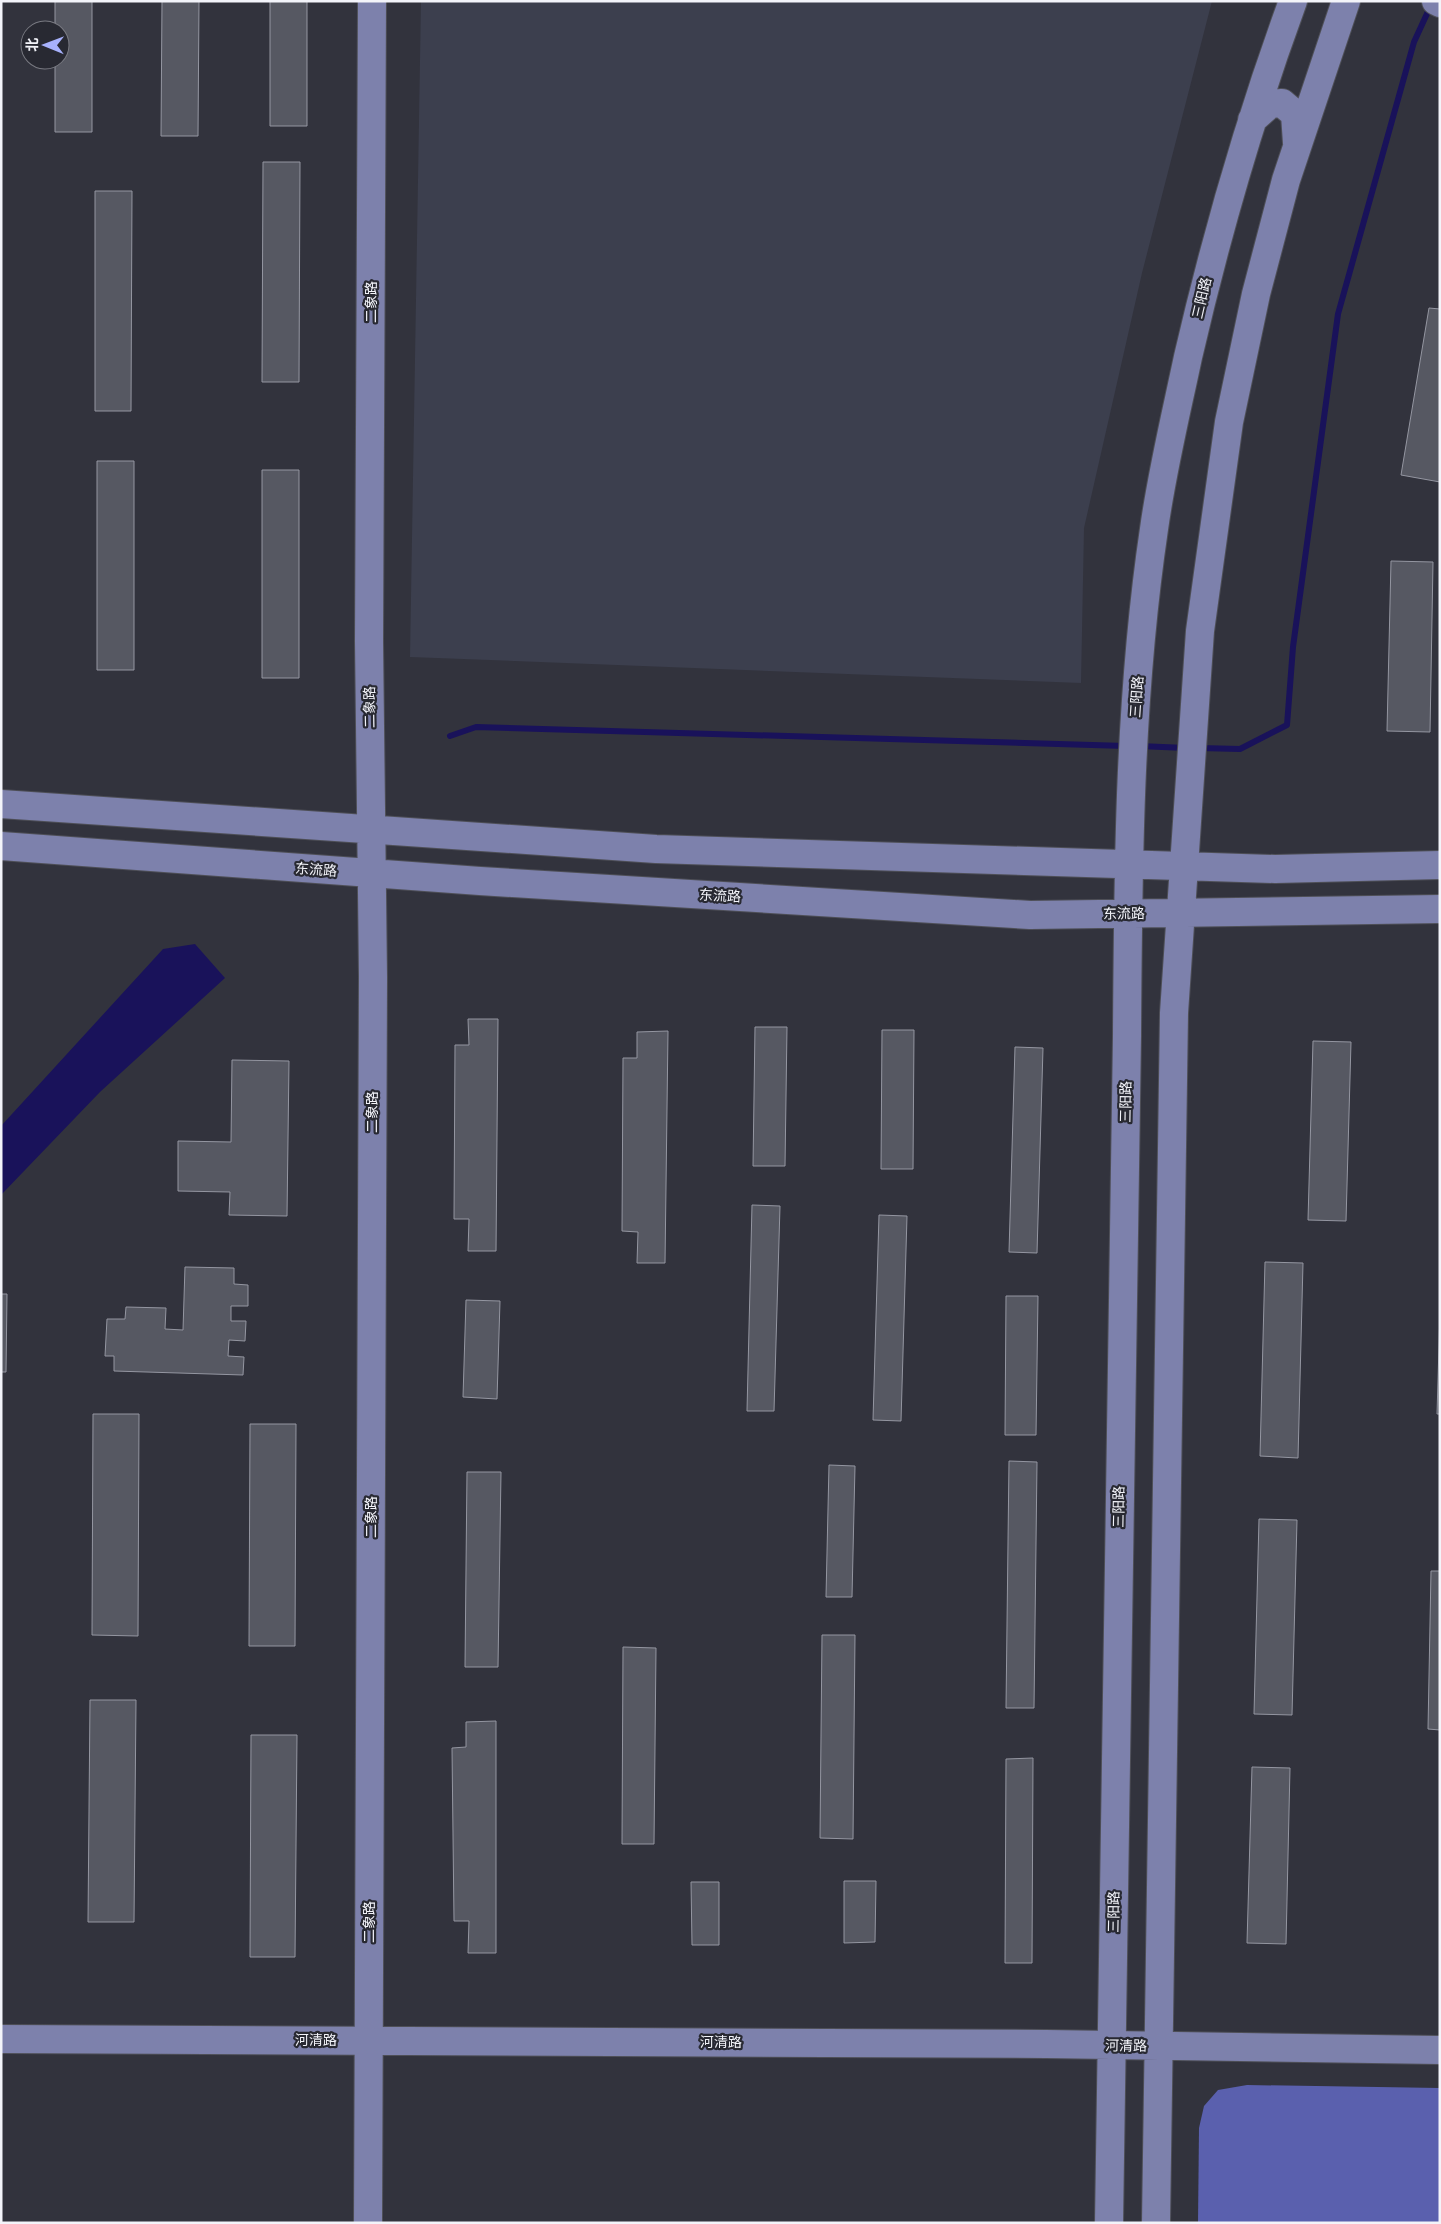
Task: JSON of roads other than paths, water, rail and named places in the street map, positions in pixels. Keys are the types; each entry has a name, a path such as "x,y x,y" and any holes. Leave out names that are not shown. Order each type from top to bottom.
{"main road":[{"name":"二象路","path":"368,2223 372,874 369,621 372,1"},
{"name":"三阳路","path":"1109,2223 1128,864 1141,636 1154,528 1176,414 1210,261 1252,120 1293,1"},
{"path":"1156,2223 1174,1012 1194,702 1212,530 1229,422 1256,294 1297,144 1346,1"},
{"path":"1436,1 1440,3"},
{"path":"1252,120 1270,104 1282,103 1295,114 1297,144"},
{"path":"1,804 656,849 1275,869 1440,865"},
{"name":"东流路","path":"1,846 372,874 1030,915 1440,909"},
{"name":"河清路","path":"1,2039 1158,2046 1440,2050"}],"waterway":[{"path":"1199,748 1240,749 1287,725 1293,647 1338,314 1414,42 1431,5"},
{"path":"450,736 476,727 1126,746"},
{"path":"1139,746 1186,748"}]}
